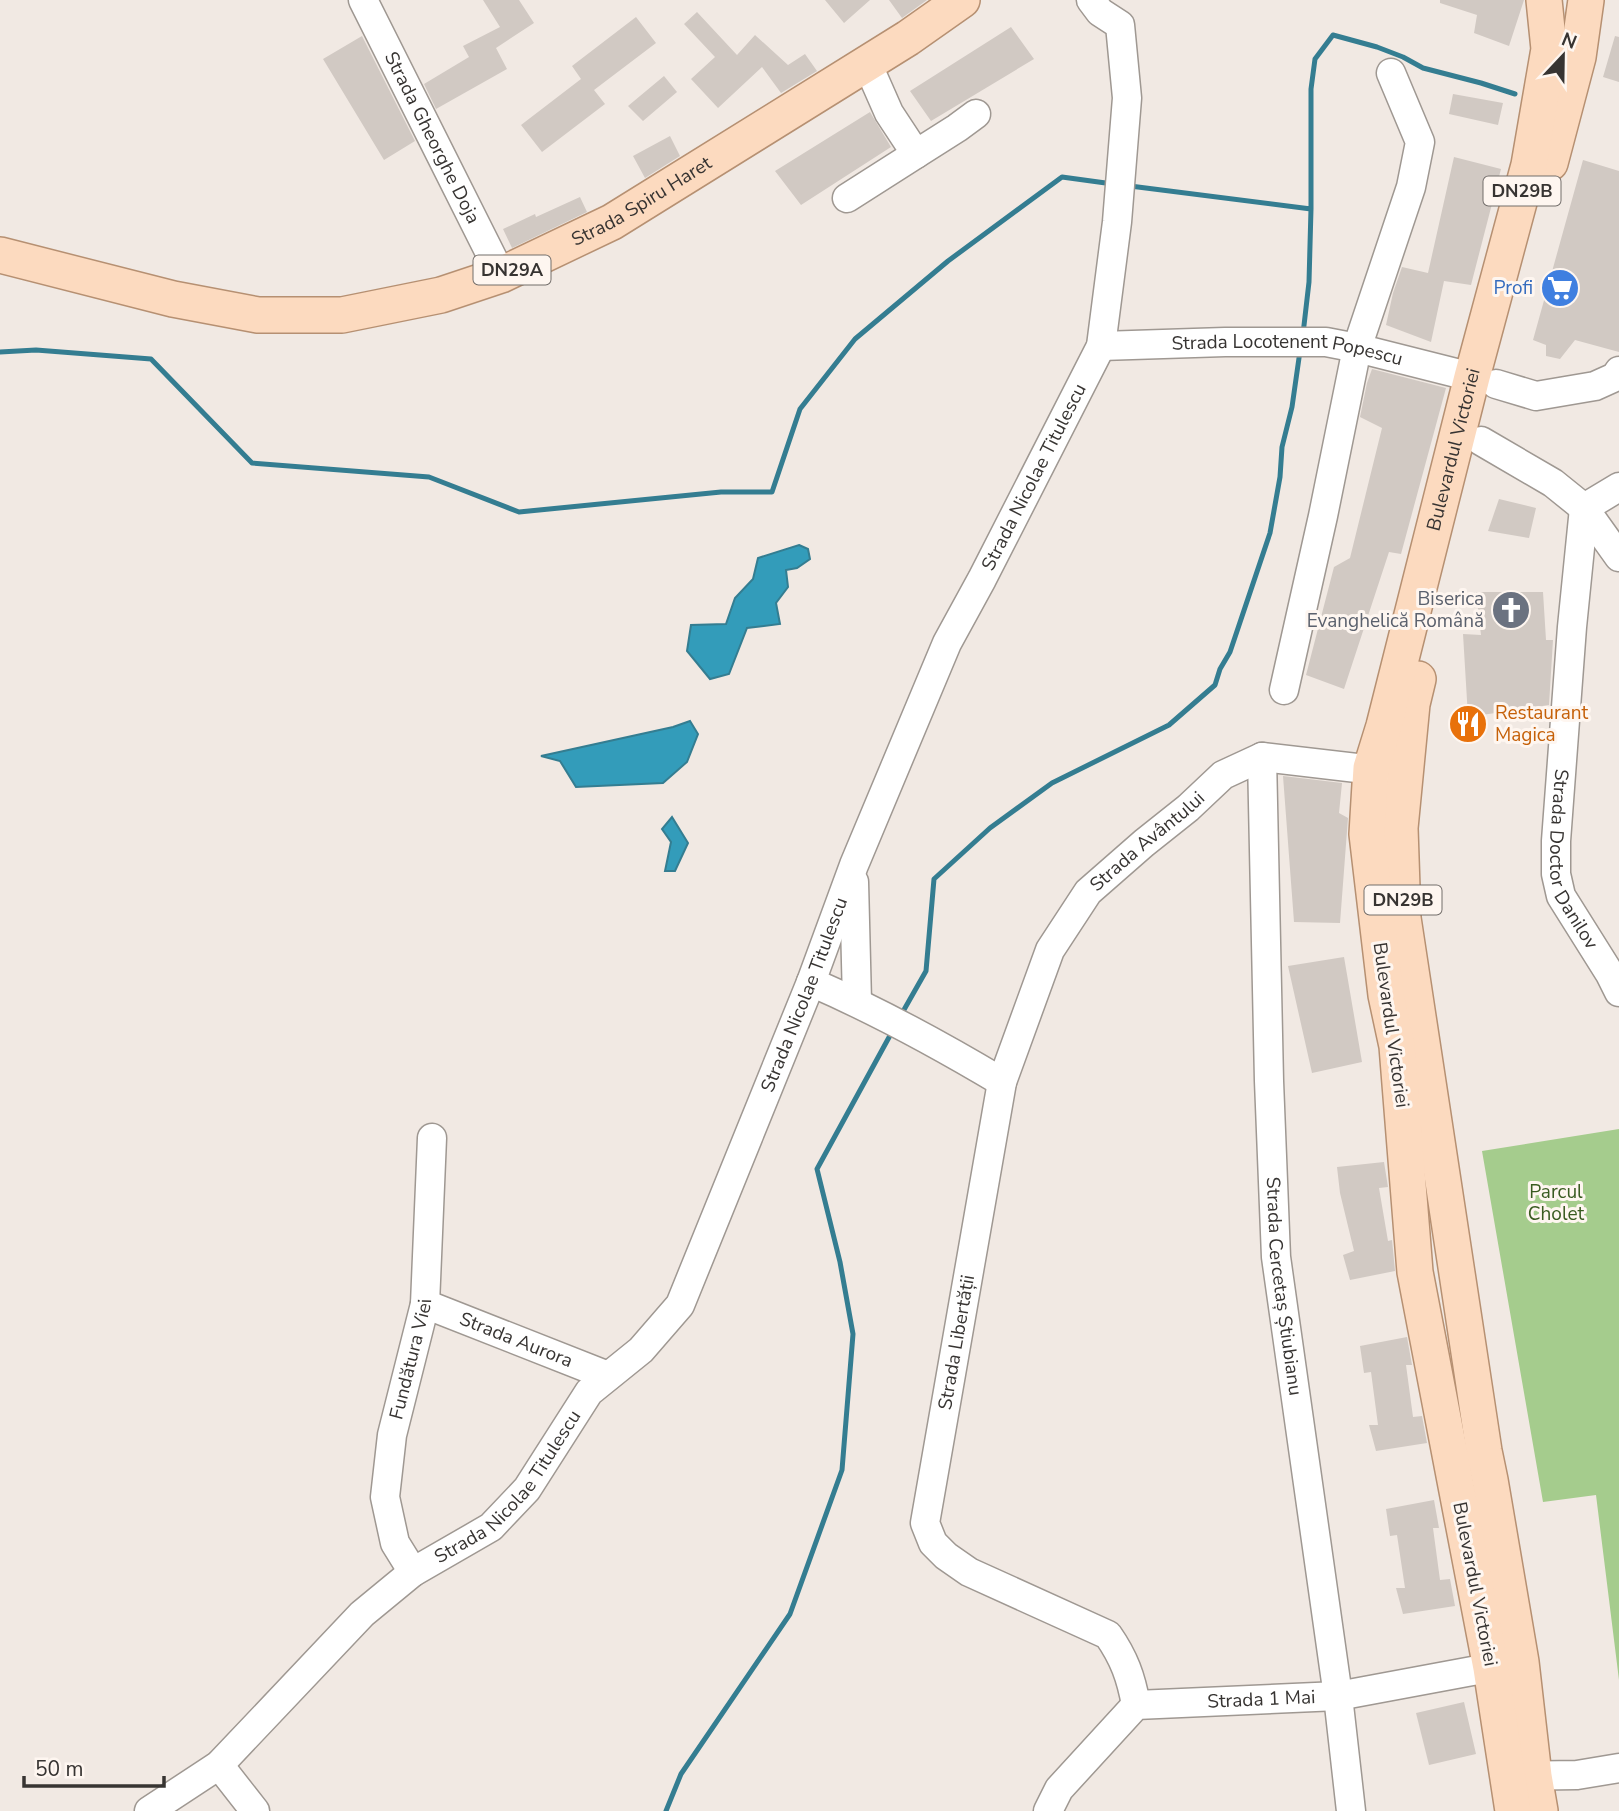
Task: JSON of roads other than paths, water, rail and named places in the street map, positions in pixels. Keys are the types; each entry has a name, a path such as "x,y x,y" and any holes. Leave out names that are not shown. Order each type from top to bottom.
{"main road":[{"name":"Strada Spiru Haret","path":"0,255 173,299 258,315 342,315 442,295 500,275 612,222 908,38 962,0"},
{"name":"Bulevardul Victoriei","path":"1388,771 1412,704 1481,441 1484,381 1529,165 1549,49 1544,0"},
{"name":"Bulevardul Victoriei","path":"1513,1811 1520,1776 1506,1665 1490,1480 1404,918 1400,828 1388,771 1384,726 1484,381 1513,303 1578,57 1586,0"},
{"name":"Bulevardul Victoriei","path":"1520,1776 1540,1811"}],"street":[{"name":"Strada Gheorghe Doja","path":"363,0 500,275"},
{"name":"Strada Nicolae Titulescu","path":"149,1811 219,1765 362,1614 413,1572 491,1527 527,1489 589,1392 641,1350 680,1305 811,982 854,864 947,643 1101,345 1117,222 1127,98 1120,25 1100,12 1091,0"},
{"path":"867,64 890,113 916,154"},
{"path":"1284,690 1357,348 1411,187 1420,142 1391,73"},
{"path":"847,198 976,114"},
{"name":"Strada Locotenent Popescu","path":"1101,345 1326,342 1536,396 1595,386 1615,377 1619,371"},
{"path":"1481,441 1553,483 1584,508 1619,557"},
{"path":"1584,508 1619,487"},
{"name":"Strada Doctor Danilov","path":"1584,508 1572,627 1556,841 1556,874 1561,896 1619,992"},
{"path":"1262,757 1388,771"},
{"name":"Strada Avântului","path":"1002,1082 1051,950 1088,892 1223,775 1262,757"},
{"name":"Strada Cercetaș Știubianu","path":"1262,757 1276,1256 1338,1696 1350,1811"},
{"path":"854,864 857,1002"},
{"path":"811,982 921,1034 1002,1082"},
{"name":"Strada Libertății","path":"1002,1082 925,1523 933,1543 969,1572 1108,1634 1132,1681 1136,1705"},
{"name":"Fundătura Viei","path":"413,1572 395,1543 385,1497 391,1435 425,1304 432,1138"},
{"name":"Strada Aurora","path":"425,1304 608,1376"},
{"name":"Strada 1 Mai","path":"1136,1705 1338,1696 1506,1665"},
{"path":"1048,1811 1059,1789 1136,1705"},
{"path":"219,1765 254,1811"},
{"path":"1520,1776 1577,1774 1619,1768"}],"water":[{"path":"799,545 808,549 810,559 797,568 786,570 788,587 776,603 780,624 747,628 729,674 710,679 687,651 691,625 726,624 735,598 753,579 758,558"},
{"path":"690,721 698,734 687,762 663,783 576,787 560,761 541,756 673,727"},
{"path":"672,817 688,843 675,871 665,871 671,842 662,829"}],"waterway":[{"path":"1303,334 1309,282 1311,89 1315,59 1333,35 1377,47 1423,68 1515,94"},
{"path":"0,352 36,350 151,359 252,463 429,477 519,512 721,492 772,492 800,409 855,339 948,261 1062,177 1113,184"},
{"path":"1130,186 1311,209"},
{"path":"901,1015 926,971 934,879 990,828 1052,783 1169,725 1215,685 1230,652 1270,533 1280,477 1282,447 1292,407 1300,351"},
{"path":"666,1811 681,1774 790,1614 842,1470 853,1334 840,1262 817,1169 893,1030"}],"place":[{"name":"Profi","path":"1560,288"},
{"name":"Biserica Evanghelică Română","path":"1511,610"},
{"name":"Restaurant Magica","path":"1468,724"}],"park label":[{"name":"Parcul Cholet","path":"1556,1203"}]}
